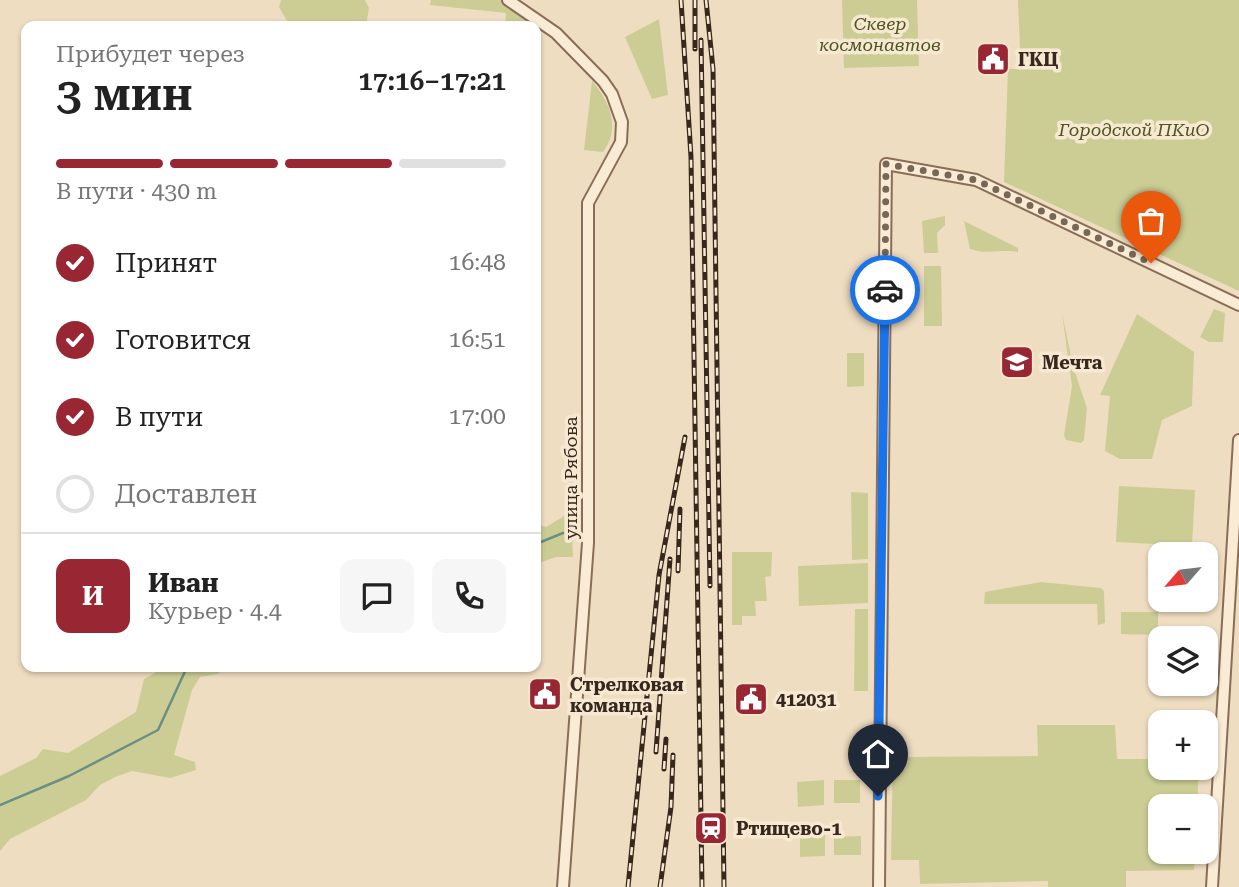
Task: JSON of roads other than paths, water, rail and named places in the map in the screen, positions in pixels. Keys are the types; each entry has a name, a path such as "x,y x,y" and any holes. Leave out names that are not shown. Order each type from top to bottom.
{"street":[{"name":"улица Рябова","path":"508,0 539,21"},
{"name":"улица Рябова","path":"541,23 556,33 603,82 618,107 622,122 621,142 588,203 588,543 563,887"},
{"path":"879,887 886,164 976,180 1239,305"},
{"path":"1212,887 1239,440"}],"waterway":[{"path":"541,542 563,533"},
{"path":"0,805 69,776 158,730 185,672"}],"railway":[{"path":"681,0 691,157 702,887"},
{"path":"695,0 695,49"},
{"path":"706,0 713,69 724,887"},
{"path":"701,40 710,586"},
{"path":"628,887 659,575 685,437"},
{"path":"678,571 680,509"},
{"path":"656,752 670,559"},
{"path":"664,769 666,739"},
{"path":"660,887 671,807 673,755"}],"place":[{"name":"ГКЦ","path":"993,59"},
{"name":"Мечта","path":"1017,362"},
{"name":"Стрелковая команда","path":"545,694"},
{"name":"412031","path":"751,699"},
{"name":"Ртищево-1","path":"711,828"}],"park label":[{"name":"Сквер космонавтов","path":"880,33"},
{"name":"Городской ПКиО","path":"1134,129"}]}
